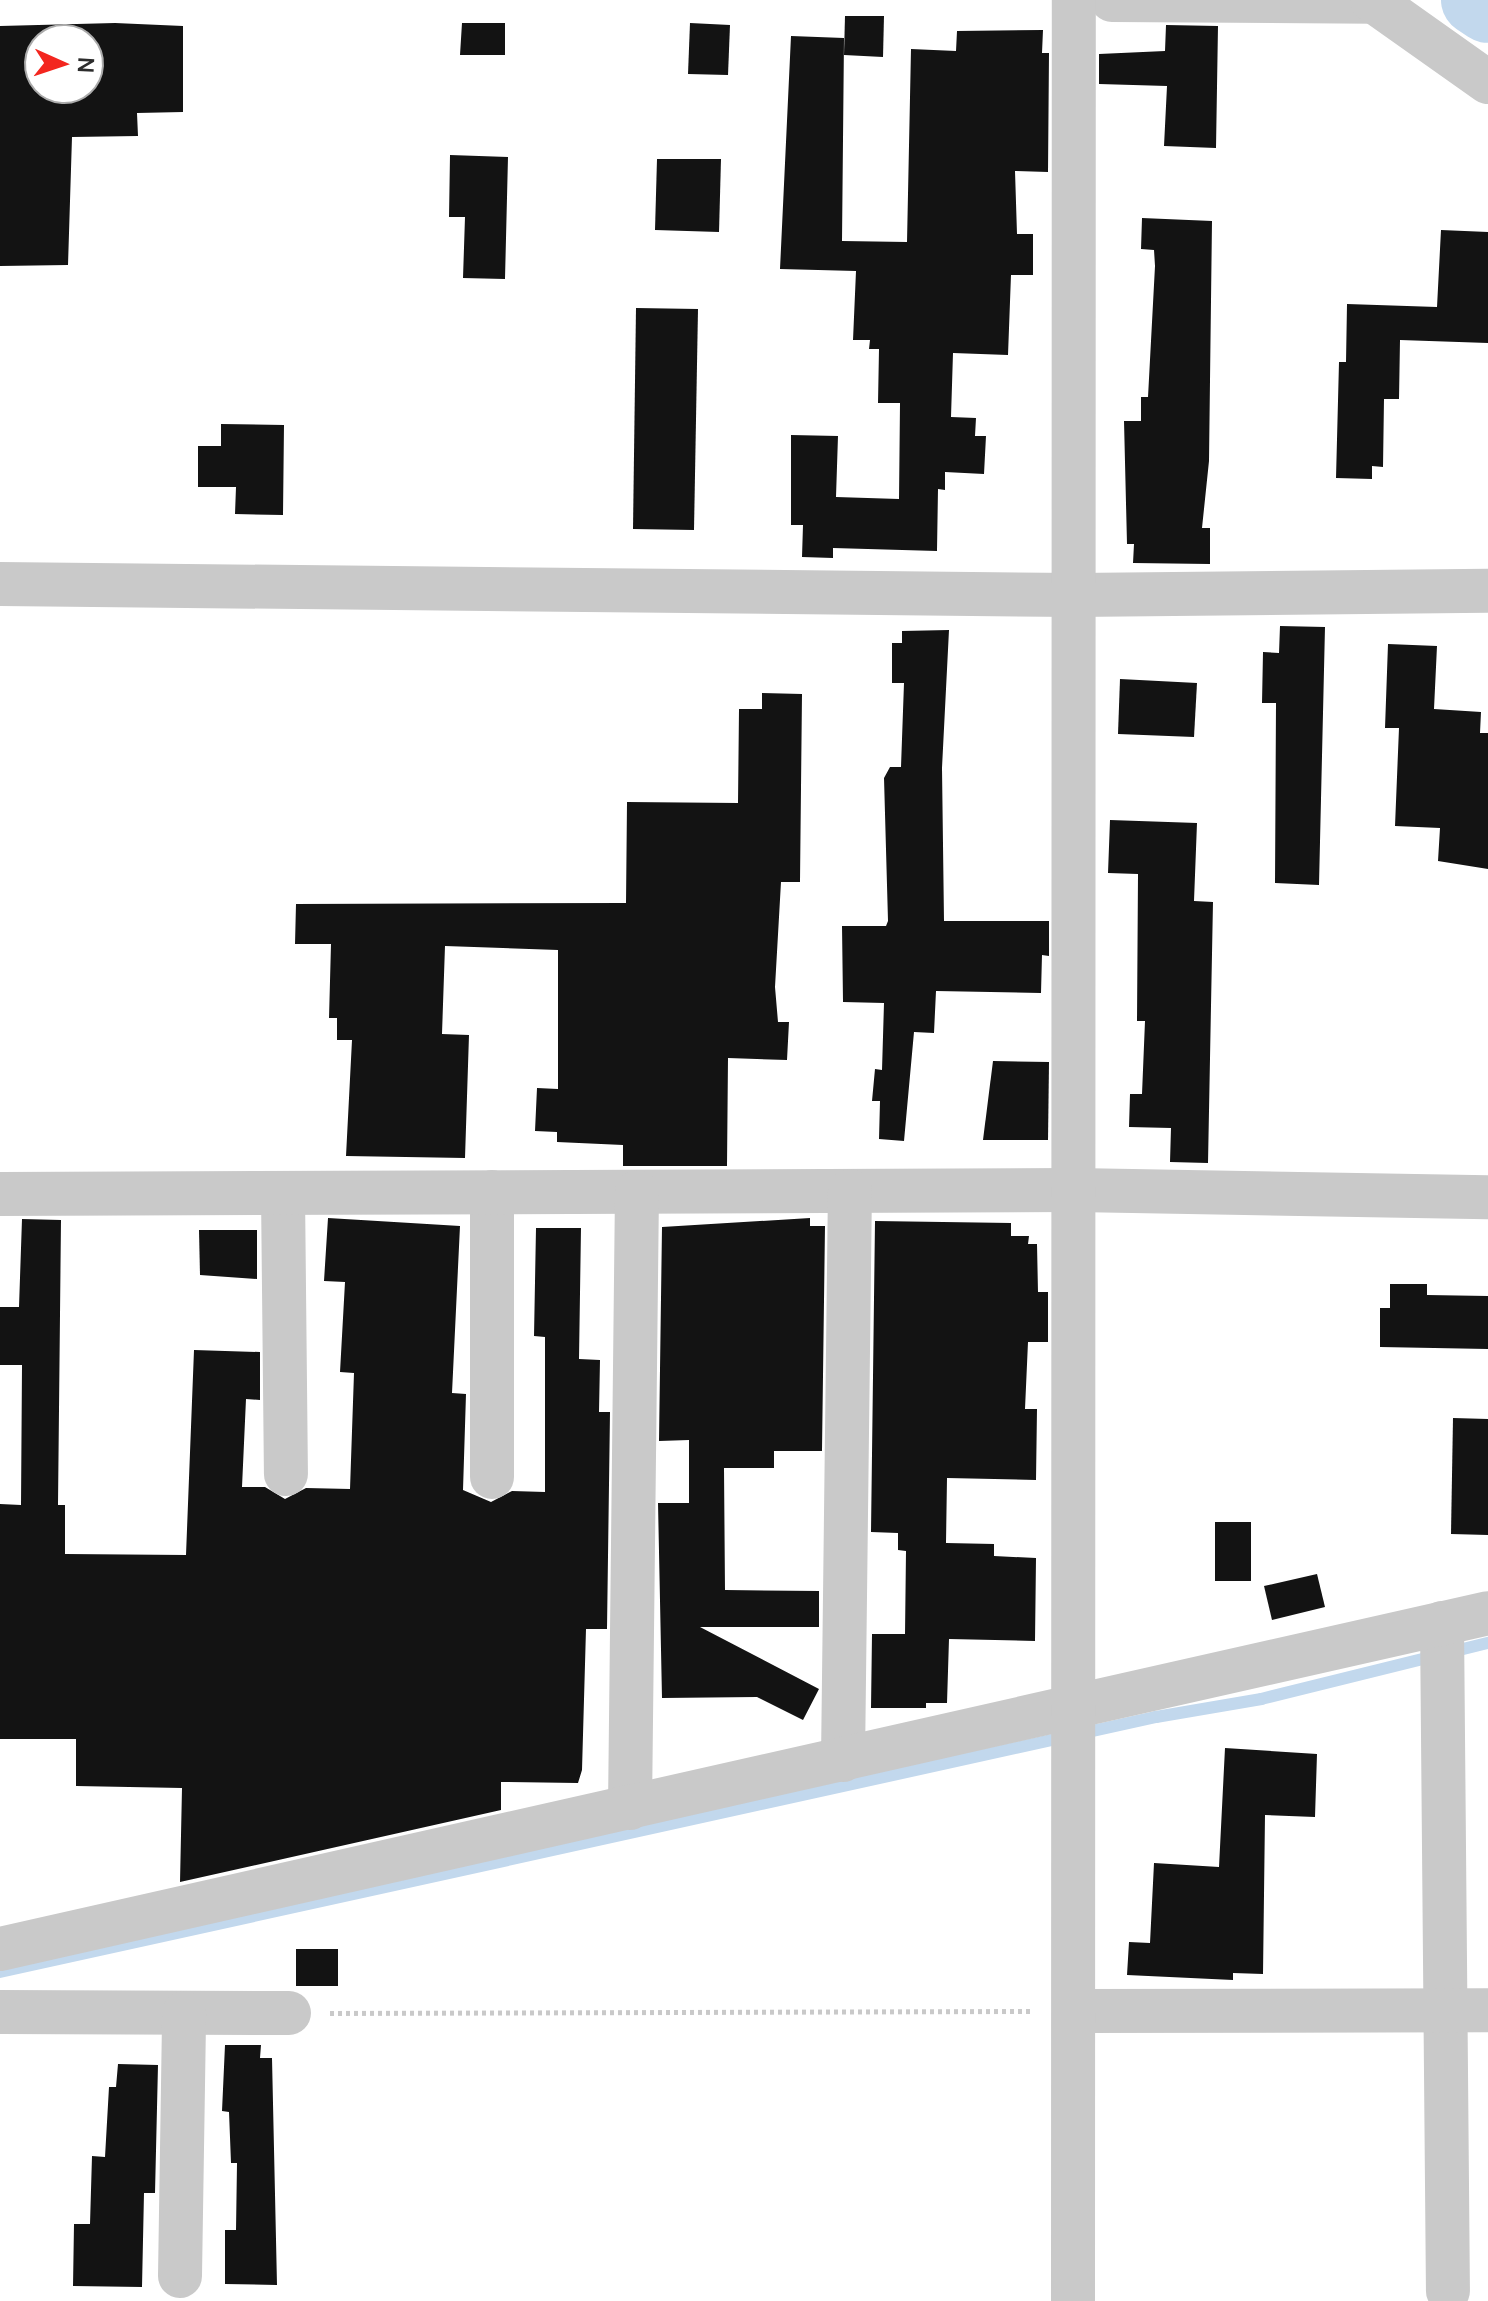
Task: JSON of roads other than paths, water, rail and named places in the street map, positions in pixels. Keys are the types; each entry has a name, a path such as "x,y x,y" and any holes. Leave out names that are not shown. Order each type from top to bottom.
{"street":[{"path":"1073,2301 1076,1726 1074,0"},
{"path":"1112,0 1373,1 1488,82"},
{"path":"0,584 1075,595 1488,591"},
{"path":"0,1194 1076,1190 1488,1197"},
{"path":"843,1760 850,1191"},
{"path":"492,1192 492,1477"},
{"path":"630,1808 637,1192"},
{"path":"283,1193 286,1474"},
{"path":"0,1949 843,1760 1076,1726 1442,1623 1488,1613"},
{"path":"1442,1623 1467,2010 1448,2291"},
{"path":"1075,2011 1467,2010"},
{"path":"0,2012 289,2013"},
{"path":"180,2276 184,2013"}],"waterway":[{"path":"1476,0 1488,8"},
{"path":"0,1972 1156,1717 1261,1699 1488,1643"}]}
